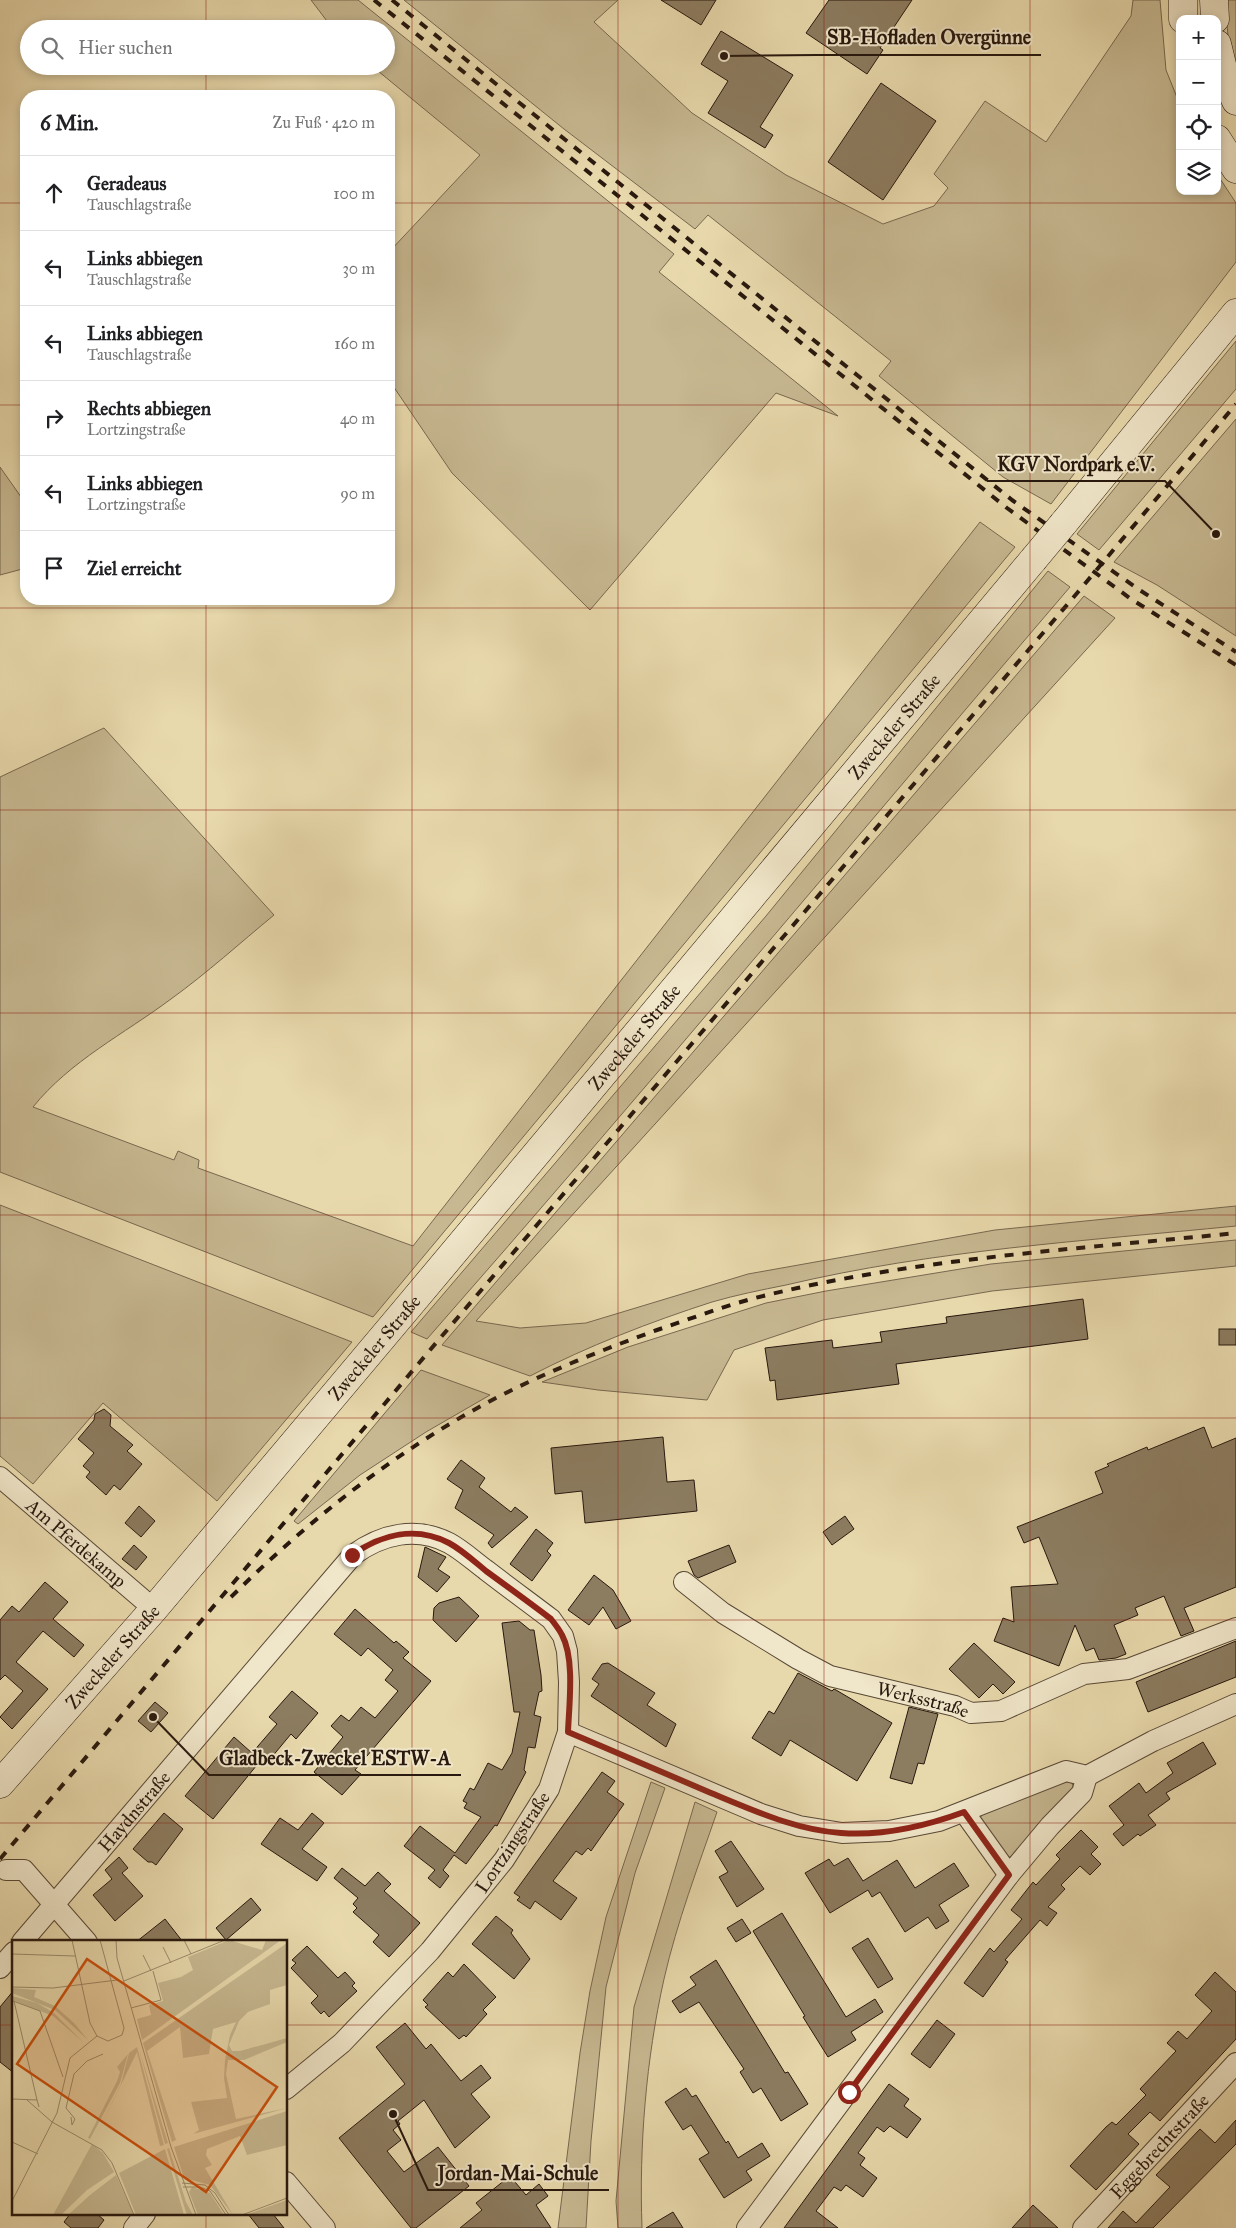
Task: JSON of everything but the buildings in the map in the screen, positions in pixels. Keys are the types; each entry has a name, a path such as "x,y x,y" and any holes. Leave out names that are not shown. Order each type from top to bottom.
{"street":[{"path":"1183,0 1183,15"},
{"path":"1214,0 1215,15"},
{"path":"1221,60 1225,77 1236,101"},
{"path":"1221,144 1236,168"},
{"name":"Zweckeler Straße","path":"0,1784 154,1609 372,1350 1063,524 1236,313"},
{"name":"Am Pferdekamp","path":"0,1477 154,1609"},
{"name":"Lortzingstraße","path":"288,2087 342,2043 430,1951 504,1860 549,1790 568,1732 569,1682 567,1651 563,1636 551,1619 450,1543 428,1535 410,1533 394,1535 365,1546 343,1564"},
{"name":"Haydnstraße","path":"24,1940 343,1564"},
{"name":"Werksstraße","path":"684,1582 722,1613 830,1676 955,1706 971,1712 1001,1711 1084,1674 1128,1669 1236,1628"},
{"path":"568,1732 761,1814 800,1826 842,1833 889,1831 939,1821 1066,1771 1087,1776 1153,1741 1236,1704"},
{"path":"747,2228 1009,1875 1050,1826 1082,1793 1087,1776"},
{"path":"964,1812 1009,1875"},
{"path":"6,1870 24,1870 55,1903 85,1940"},
{"path":"0,1968 12,1954"},
{"name":"Eggebrechtstraße","path":"1083,2228 1236,2063"},
{"path":"288,2184 325,2228"},
{"path":"134,2228 143,2216"}],"shaded area":[{"path":"311,0 358,0 383,20 326,20"},
{"path":"404,0 618,0 594,22 692,113 786,175 883,224 934,206 948,188 934,174 985,101 1046,142 1131,16 1133,0 1160,0 1166,70 1176,95 1176,195 1221,195 1221,180 1236,203 1236,262 1051,504 1003,477 879,376 891,361 708,215 695,229 564,129"},
{"path":"1225,0 1236,0 1236,69 1228,36"},
{"path":"395,30 674,254 659,272 838,416 776,393 590,610 452,473 395,389 395,246 480,155 383,75 395,75"},
{"path":"1236,341 1236,389 1099,550 1077,534"},
{"path":"1236,419 1236,636 1157,585 1114,562"},
{"path":"0,467 20,495 20,570 0,575"},
{"path":"980,522 1015,547 373,1317 0,1172 0,777 104,728 274,915 184,989 81,1062 33,1107 174,1160 178,1151 199,1160 198,1168 413,1246"},
{"path":"1048,571 1070,587 670,1058 427,1339 411,1332 766,916"},
{"path":"1084,596 1115,618 476,1321 520,1328 586,1323 748,1274 995,1230 1236,1206 1236,1226 1010,1248 898,1263 842,1273 712,1302 642,1326 530,1376 442,1345"},
{"path":"0,1205 352,1342 217,1501 103,1403 33,1484 0,1456"},
{"path":"1236,1240 1236,1266 992,1291 823,1320 734,1350 707,1400 598,1390 542,1382 628,1347 766,1303 826,1291 991,1264"},
{"path":"421,1370 490,1395 426,1432 360,1475 298,1524 294,1521"},
{"path":"1064,1781 1072,1783 1074,1790 1012,1857 1007,1857 980,1818 982,1815"},
{"path":"651,1782 665,1788 635,1873 606,1987 591,2141 586,2228 558,2228 580,2053 590,1991 606,1917"},
{"path":"695,1802 717,1812 675,1937 658,2010 645,2103 641,2197 642,2228 618,2228 616,2201 634,2007"}],"railway":[{"path":"374,0 1007,508 1131,599 1236,665"},
{"path":"392,0 1012,500 1138,589 1236,652"},
{"path":"0,1859 436,1343 1078,592 1236,404"},
{"path":"231,1597 291,1541 355,1488 458,1419 494,1399 554,1371 657,1330 767,1295 883,1272 1000,1256 1236,1233"}],"place":[{"name":"SB-Hofladen Overgünne","path":"724,56"},
{"name":"KGV Nordpark e.V.","path":"1216,534"},
{"name":"Gladbeck-Zweckel ESTW-A","path":"153,1717"},
{"name":"Jordan-Mai-Schule","path":"393,2114"}],"route":[{"path":"352,1555 377,1540 410,1533 428,1535 450,1543 551,1619 563,1636 567,1651 569,1682 568,1732 761,1814 800,1826 842,1833 889,1831 939,1821 964,1812 1009,1875 849,2092"}]}
